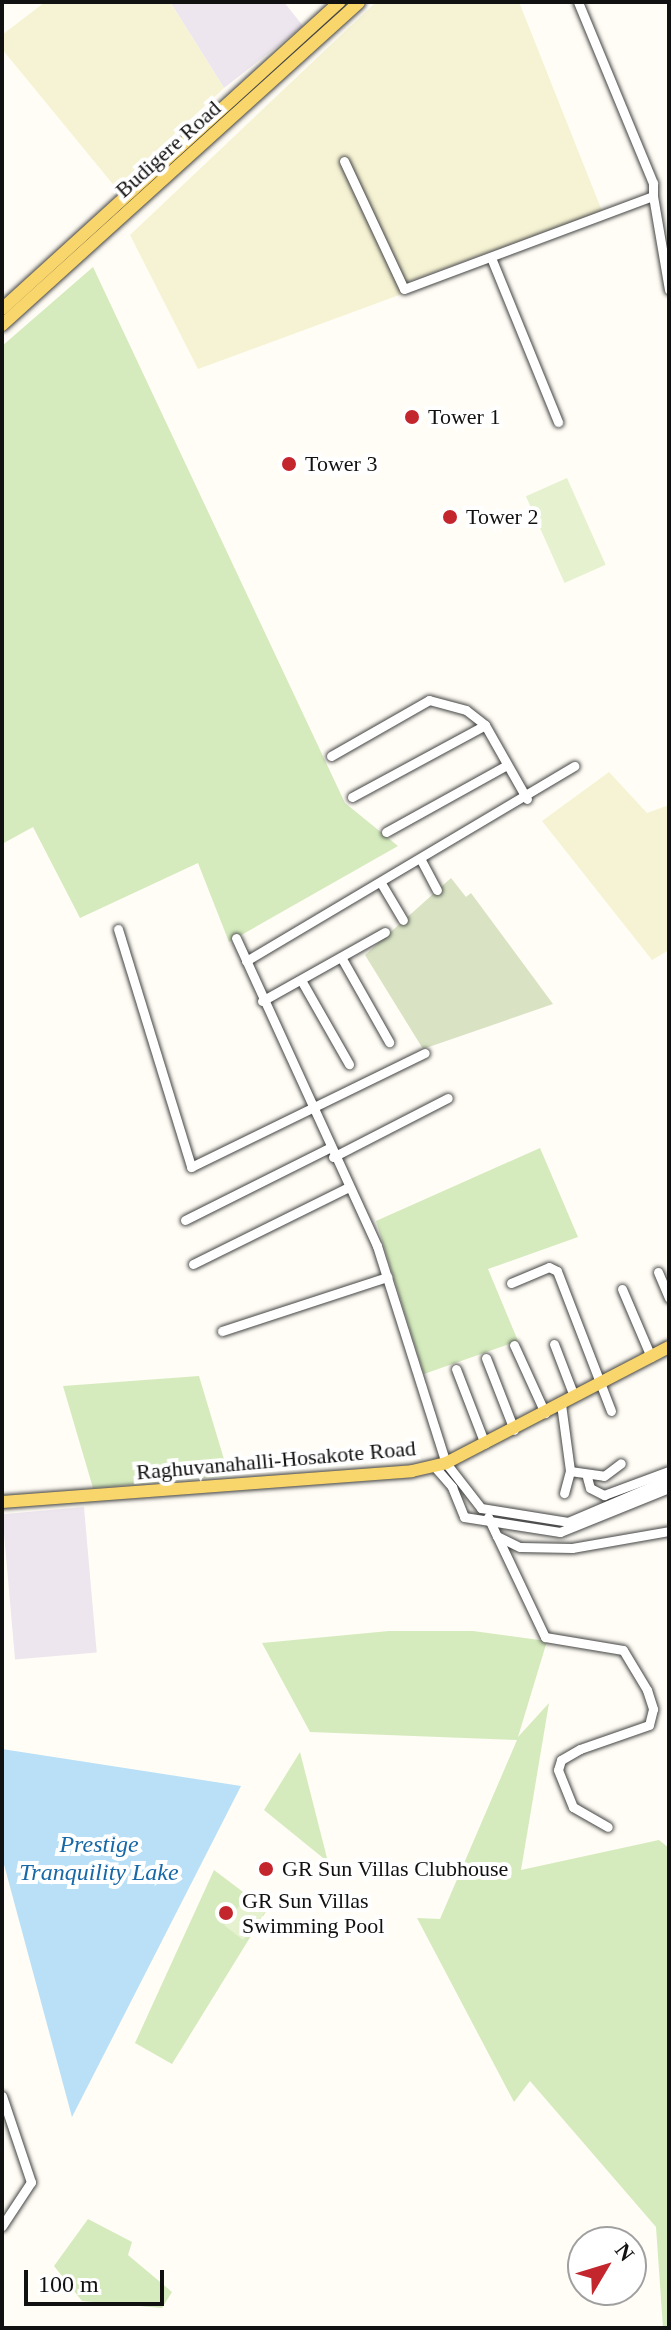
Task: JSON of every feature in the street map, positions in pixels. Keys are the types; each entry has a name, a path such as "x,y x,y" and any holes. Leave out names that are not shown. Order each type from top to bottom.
{"main road":[{"name":"Budigere Road","path":"2,309 339,2"},
{"name":"Budigere Road","path":"2,325 359,2"},
{"name":"Raghuvanahalli-Hosakote Road","path":"2,1502 440,1465 514,1430 669,1347"}],"street":[{"path":"578,2 653,183 669,290"},
{"path":"344,161 404,289 492,260 653,196"},
{"path":"492,260 558,422"},
{"path":"331,756 429,700 466,710 485,725 527,799"},
{"path":"352,797 485,725"},
{"path":"386,832 507,765"},
{"path":"246,961 527,799 575,766"},
{"path":"421,860 437,890"},
{"path":"381,883 403,920"},
{"path":"118,929 191,1167 312,1111 425,1053"},
{"path":"262,1001 385,932"},
{"path":"236,938 387,1277 440,1465 464,1517 568,1522 669,1479"},
{"path":"341,957 389,1042"},
{"path":"301,980 349,1064"},
{"path":"185,1220 448,1098"},
{"path":"193,1264 349,1187"},
{"path":"511,1283 555,1269 603,1381 611,1411"},
{"path":"658,1272 669,1298"},
{"path":"222,1331 387,1277"},
{"path":"622,1289 651,1357"},
{"path":"554,1344 574,1396"},
{"path":"514,1345 545,1413"},
{"path":"486,1358 514,1430"},
{"path":"456,1369 485,1444"},
{"path":"561,1404 570,1471 564,1493"},
{"path":"570,1471 587,1477 604,1476 621,1463"},
{"path":"440,1465 488,1516 545,1637 623,1650 647,1690 653,1709 649,1725 580,1749 561,1760 558,1770 573,1807 608,1827"},
{"path":"587,1477 590,1488 604,1495 669,1471"},
{"path":"488,1516 567,1532 669,1488"},
{"path":"497,1536 520,1547 572,1548 669,1531"},
{"path":"2,2096 31,2182 2,2226"}],"shaded area":[{"path":"45,2 170,2 224,88 116,188 2,49 2,35"},
{"path":"170,2 284,2 303,26 224,88"},
{"path":"376,2 519,2 602,211 407,282 410,291 198,369 130,235"},
{"path":"609,772 647,813 669,805 669,950 652,960 542,821"},
{"path":"84,1507 97,1652 15,1660 2,1514"}],"green space":[{"path":"93,267 345,803 398,846 229,942 198,863 80,918 33,827 2,844 2,346"},
{"path":"567,478 606,565 565,583 526,496"},
{"path":"451,878 466,897 471,893 553,1004 423,1049 365,955"},
{"path":"540,1148 578,1237 488,1269 518,1341 424,1374 376,1221"},
{"path":"199,1376 229,1476 93,1488 63,1386"},
{"path":"389,1631 473,1631 547,1641 518,1737 549,1703 521,1870 659,1840 669,1848 669,2328 663,2328 656,2227 530,2081 514,2102 417,1918 440,1919 517,1740 310,1732 262,1643"},
{"path":"300,1752 328,1862 264,1810"},
{"path":"214,1870 267,1910 172,2064 135,2043"},
{"path":"247,1896 266,1911 243,1940 224,1925"},
{"path":"88,2219 132,2242 128,2255 172,2292 162,2308 82,2301 54,2266"}],"water":[{"name":"Prestige Tranquility Lake","path":"2,1749 241,1786 72,2117 2,1857"}],"place":[{"name":"Tower 1","path":"412,417"},
{"name":"Tower 3","path":"289,464"},
{"name":"Tower 2","path":"450,517"},
{"name":"GR Sun Villas Clubhouse","path":"266,1869"},
{"name":"GR Sun Villas Swimming Pool","path":"226,1913"}]}
